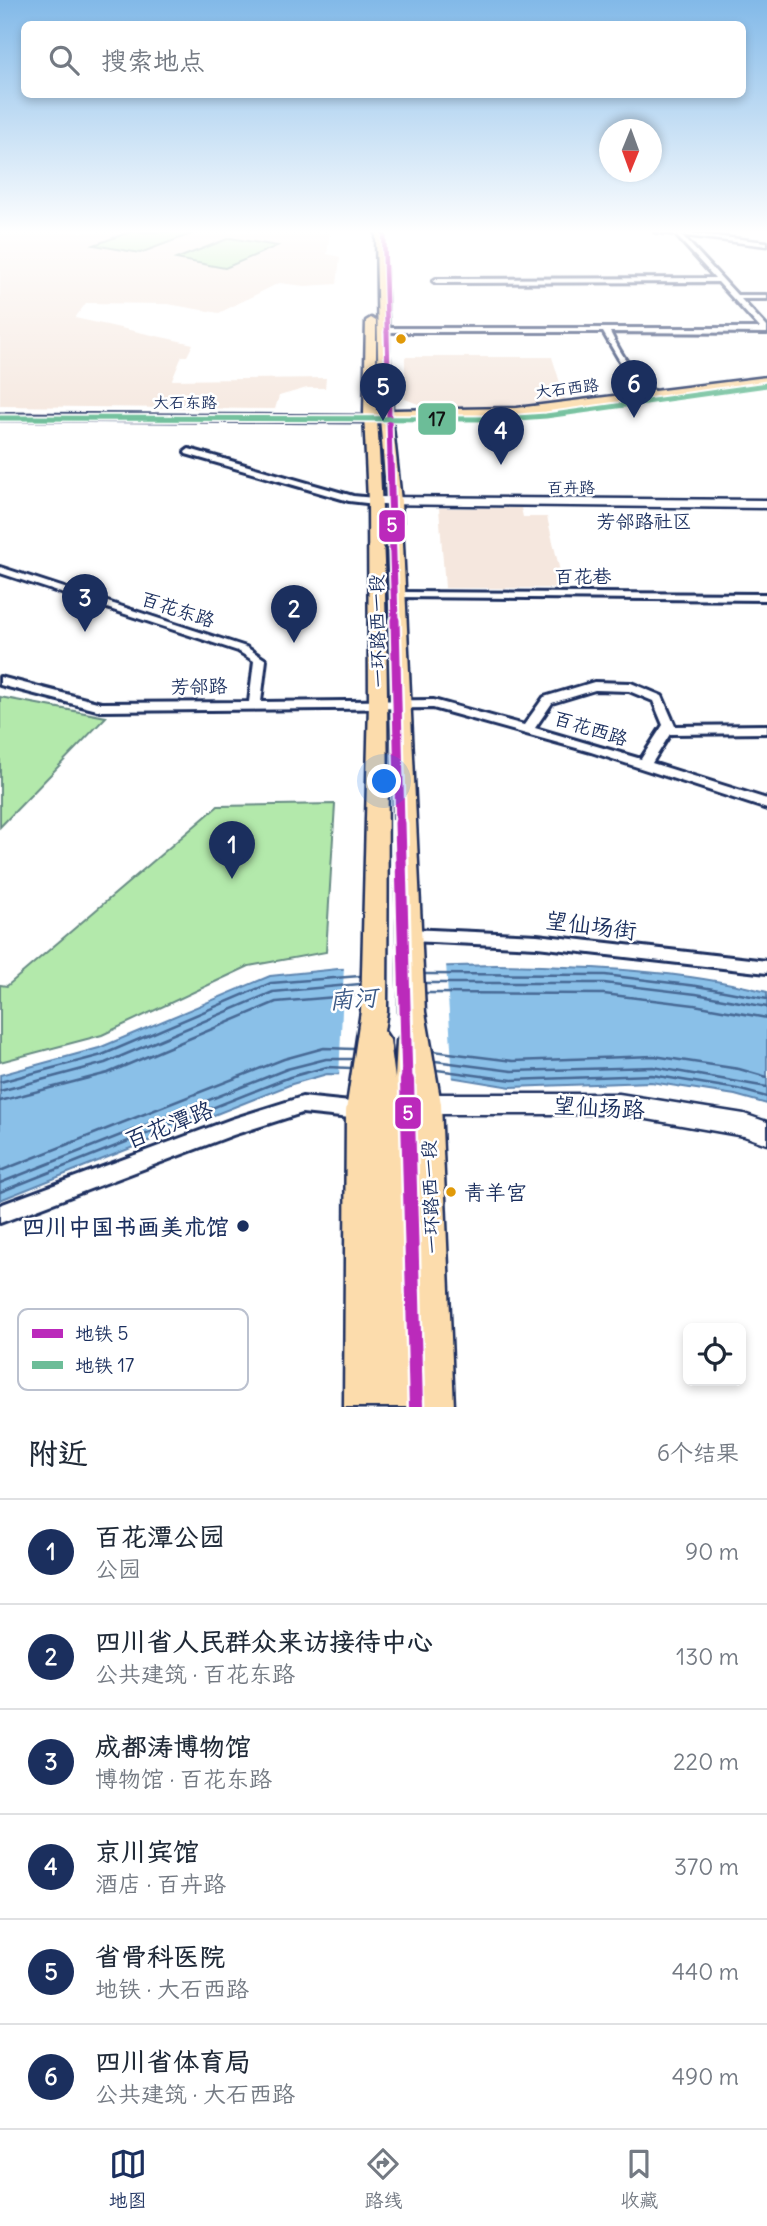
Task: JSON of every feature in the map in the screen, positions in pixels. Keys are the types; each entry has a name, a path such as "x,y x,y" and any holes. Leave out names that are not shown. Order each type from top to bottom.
{"main road":[{"name":"一环路西一段","path":"373,298 378,416 394,501 412,1012 394,1097"},
{"name":"一环路西一段","path":"383,298 384,330 375,500 379,703 374,1011 394,1097 436,1407"},
{"name":"大石西路","path":"378,416 517,412 767,381"},
{"name":"大石西路","path":"378,416 509,418 767,387"},
{"name":"大石东路","path":"0,415 378,416"},
{"path":"362,1407 394,1097"},
{"path":"384,1407 394,1097"},
{"path":"394,1097 412,1407"}],"street":[{"path":"737,298 767,298"},
{"path":"737,298 766,331"},
{"path":"384,330 766,331"},
{"path":"605,330 624,368 653,395"},
{"path":"189,452 352,499 375,500"},
{"name":"百卉路","path":"375,500 767,504"},
{"name":"百花东路","path":"0,570 242,649 260,660 255,705"},
{"name":"百花巷","path":"398,595 767,597"},
{"name":"芳邻路","path":"0,681 101,707 402,704"},
{"path":"527,730 548,700 594,686 631,687 658,699 669,724 644,765"},
{"name":"百花西路","path":"402,704 433,704 767,804"},
{"path":"665,730 767,729"},
{"name":"望仙场街","path":"410,946 537,941 767,967"},
{"name":"望仙场路","path":"394,1097 619,1104 744,1125 767,1133"},
{"name":"百花潭路","path":"0,1214 232,1127 302,1105 394,1097"}],"shaded area":[{"path":"0,298 250,298 219,313 168,304 86,303 75,318 193,344 187,356 182,356 172,380 326,378 325,388 307,388 279,396 275,409 0,406"},
{"path":"405,357 552,357 566,402 509,408 434,410 405,399"},
{"path":"439,508 521,508 523,517 547,517 564,588 445,588"}],"green space":[{"path":"0,697 106,717 0,827"},
{"path":"335,804 326,952 249,966 102,1035 0,1062 0,985 7,986 218,806"}],"water":[{"name":"南河","path":"496,965 598,968 666,974 767,992 767,1104 735,1095 651,1082 511,1087 450,1077 327,1074 292,1084 0,1200 0,1075 99,1048 270,976 338,969"}],"pier":[{"path":"446,963 453,1081 339,1078 344,966"}],"metro line":[{"name":"5","path":"386,298 416,1407"},
{"name":"17","path":"0,418 503,419 546,416 767,385"}],"place":[{"name":"四川省体育局","path":"634,418"},
{"name":"省骨科医院","path":"383,421"},
{"name":"京川宾馆","path":"501,465"},
{"name":"成都涛博物馆","path":"85,632"},
{"name":"四川省人民群众来访接待中心","path":"294,643"},
{"name":"百花潭公园","path":"232,879"},
{"name":"青羊宫","path":"451,1192"},
{"name":"四川中国书画美术馆","path":"243,1226"}],"district":[{"name":"芳邻路社区","path":"644,521"}]}
